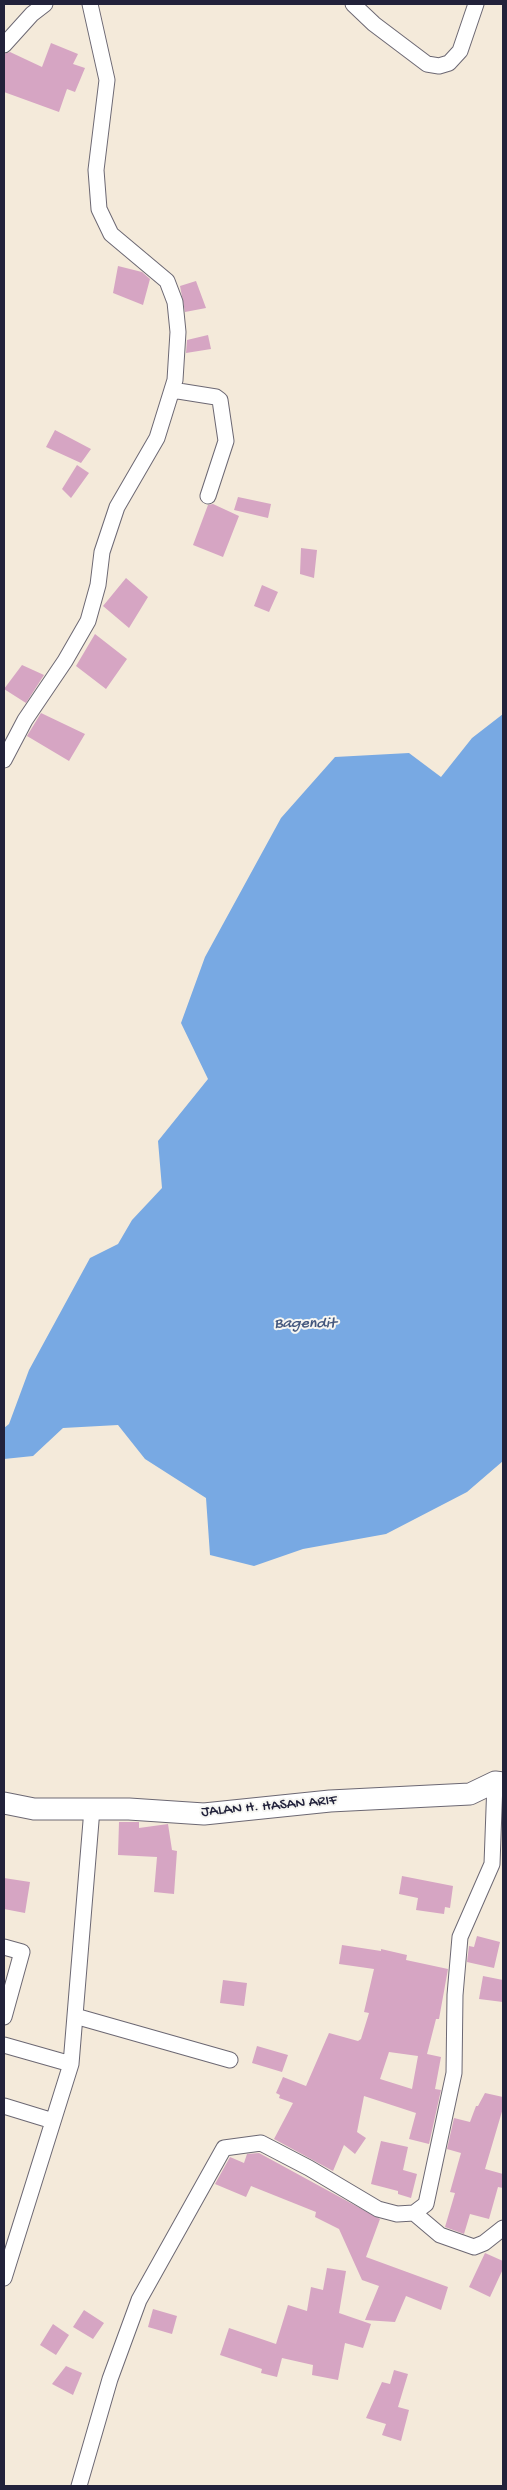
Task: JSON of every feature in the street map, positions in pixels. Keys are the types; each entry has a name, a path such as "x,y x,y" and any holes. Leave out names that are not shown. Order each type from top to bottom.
{"main road":[{"name":"JALAN H. HASAN ARIF","path":"4,1803 34,1809 92,1809 204,1814 330,1801 470,1794 499,1783"}],"street":[{"path":"4,45 32,9 45,4"},
{"path":"4,760 25,720 65,661 88,621 98,585 102,552 117,507 157,438 175,380 178,332 176,302 167,281 111,234 99,209 96,170 107,80 90,4"},
{"path":"353,4 374,24 427,64 439,66 449,63 460,51 476,4"},
{"path":"172,390 216,397 220,400 226,441 208,496"},
{"path":"79,2486 110,2380 139,2300 224,2148 261,2143 309,2168 378,2209 397,2214 414,2213 426,2204 454,2073 455,1995 460,1937 492,1864 499,1783"},
{"path":"4,2278 71,2064 92,1809"},
{"path":"4,1947 22,1952 4,2017"},
{"path":"75,2016 230,2060"},
{"path":"4,2045 71,2064"},
{"path":"4,2106 53,2120"},
{"path":"414,2213 440,2234 461,2244 474,2247 484,2243 503,2228"}],"water":[{"name":"Bagendit","path":"503,714 503,1461 467,1492 386,1534 303,1549 254,1566 210,1555 206,1498 145,1459 118,1425 63,1428 33,1456 4,1459 4,1428 9,1424 29,1370 90,1258 118,1244 132,1220 162,1188 158,1141 208,1079 181,1023 205,957 281,818 335,757 409,753 441,777 472,738"}],"building":[{"path":"51,43 78,54 73,64 85,68 75,92 67,89 59,112 4,92 4,54 10,52 42,67"},
{"path":"118,266 142,272 150,279 143,305 113,293"},
{"path":"196,281 206,308 185,312 180,286"},
{"path":"208,335 211,349 186,353 187,340"},
{"path":"55,430 91,449 81,463 46,447"},
{"path":"77,465 89,473 71,498 62,489"},
{"path":"238,497 271,504 268,518 234,510"},
{"path":"213,504 239,516 223,557 193,545 208,505"},
{"path":"301,548 317,550 314,578 300,574"},
{"path":"126,578 148,597 129,628 103,606"},
{"path":"262,585 278,592 269,612 254,606"},
{"path":"95,634 127,659 106,689 76,666"},
{"path":"22,665 44,675 26,703 4,689"},
{"path":"41,713 85,734 69,761 27,736"},
{"path":"119,1822 139,1822 139,1828 168,1824 172,1850 177,1851 174,1894 154,1892 157,1857 118,1855"},
{"path":"402,1876 453,1886 450,1908 445,1907 444,1914 416,1910 418,1898 399,1894"},
{"path":"4,1878 30,1882 25,1913 4,1909"},
{"path":"477,1936 500,1942 494,1968 467,1962 469,1946 474,1947"},
{"path":"342,1945 381,1951 381,1949 407,1955 406,1960 448,1969 439,2019 436,2019 427,2054 441,2057 435,2089 441,2090 429,2144 409,2139 416,2113 364,2096 357,2132 366,2138 355,2154 344,2145 333,2171 274,2139 293,2103 279,2098 280,2095 276,2093 283,2077 306,2086 329,2033 358,2041 361,2039 369,2013 364,2012 374,1969 339,1964","holes":["389,2052 418,2056 412,2089 380,2079"]},
{"path":"483,1976 503,1980 503,2002 479,1999"},
{"path":"223,1980 247,1983 244,2006 220,2003"},
{"path":"257,2046 288,2055 282,2072 252,2063"},
{"path":"485,2093 503,2097 503,2108 485,2169 503,2174 503,2188 498,2187 489,2219 470,2214 464,2234 445,2227 455,2193 450,2192 461,2153 447,2149 454,2118 470,2122 476,2106 478,2106"},
{"path":"381,2141 408,2147 403,2170 417,2174 411,2198 398,2194 398,2191 371,2184"},
{"path":"259,2153 380,2219 366,2257 448,2287 441,2310 406,2296 395,2322 365,2320 379,2286 362,2280 339,2229 315,2217 316,2212 251,2186 246,2197 215,2184 230,2157 244,2163 247,2154"},
{"path":"485,2253 503,2261 503,2269 490,2297 469,2287"},
{"path":"327,2268 346,2271 339,2313 371,2324 363,2348 345,2343 338,2380 312,2375 313,2365 282,2358 277,2377 261,2373 262,2369 220,2355 229,2328 276,2344 288,2305 307,2311 311,2287 323,2290"},
{"path":"153,2309 177,2316 172,2334 148,2327"},
{"path":"84,2310 104,2323 93,2339 73,2327"},
{"path":"53,2324 69,2335 56,2355 40,2345"},
{"path":"66,2366 82,2373 73,2395 52,2384"},
{"path":"394,2370 408,2374 398,2407 409,2410 401,2441 382,2435 386,2424 366,2418 382,2382 390,2384"}]}
